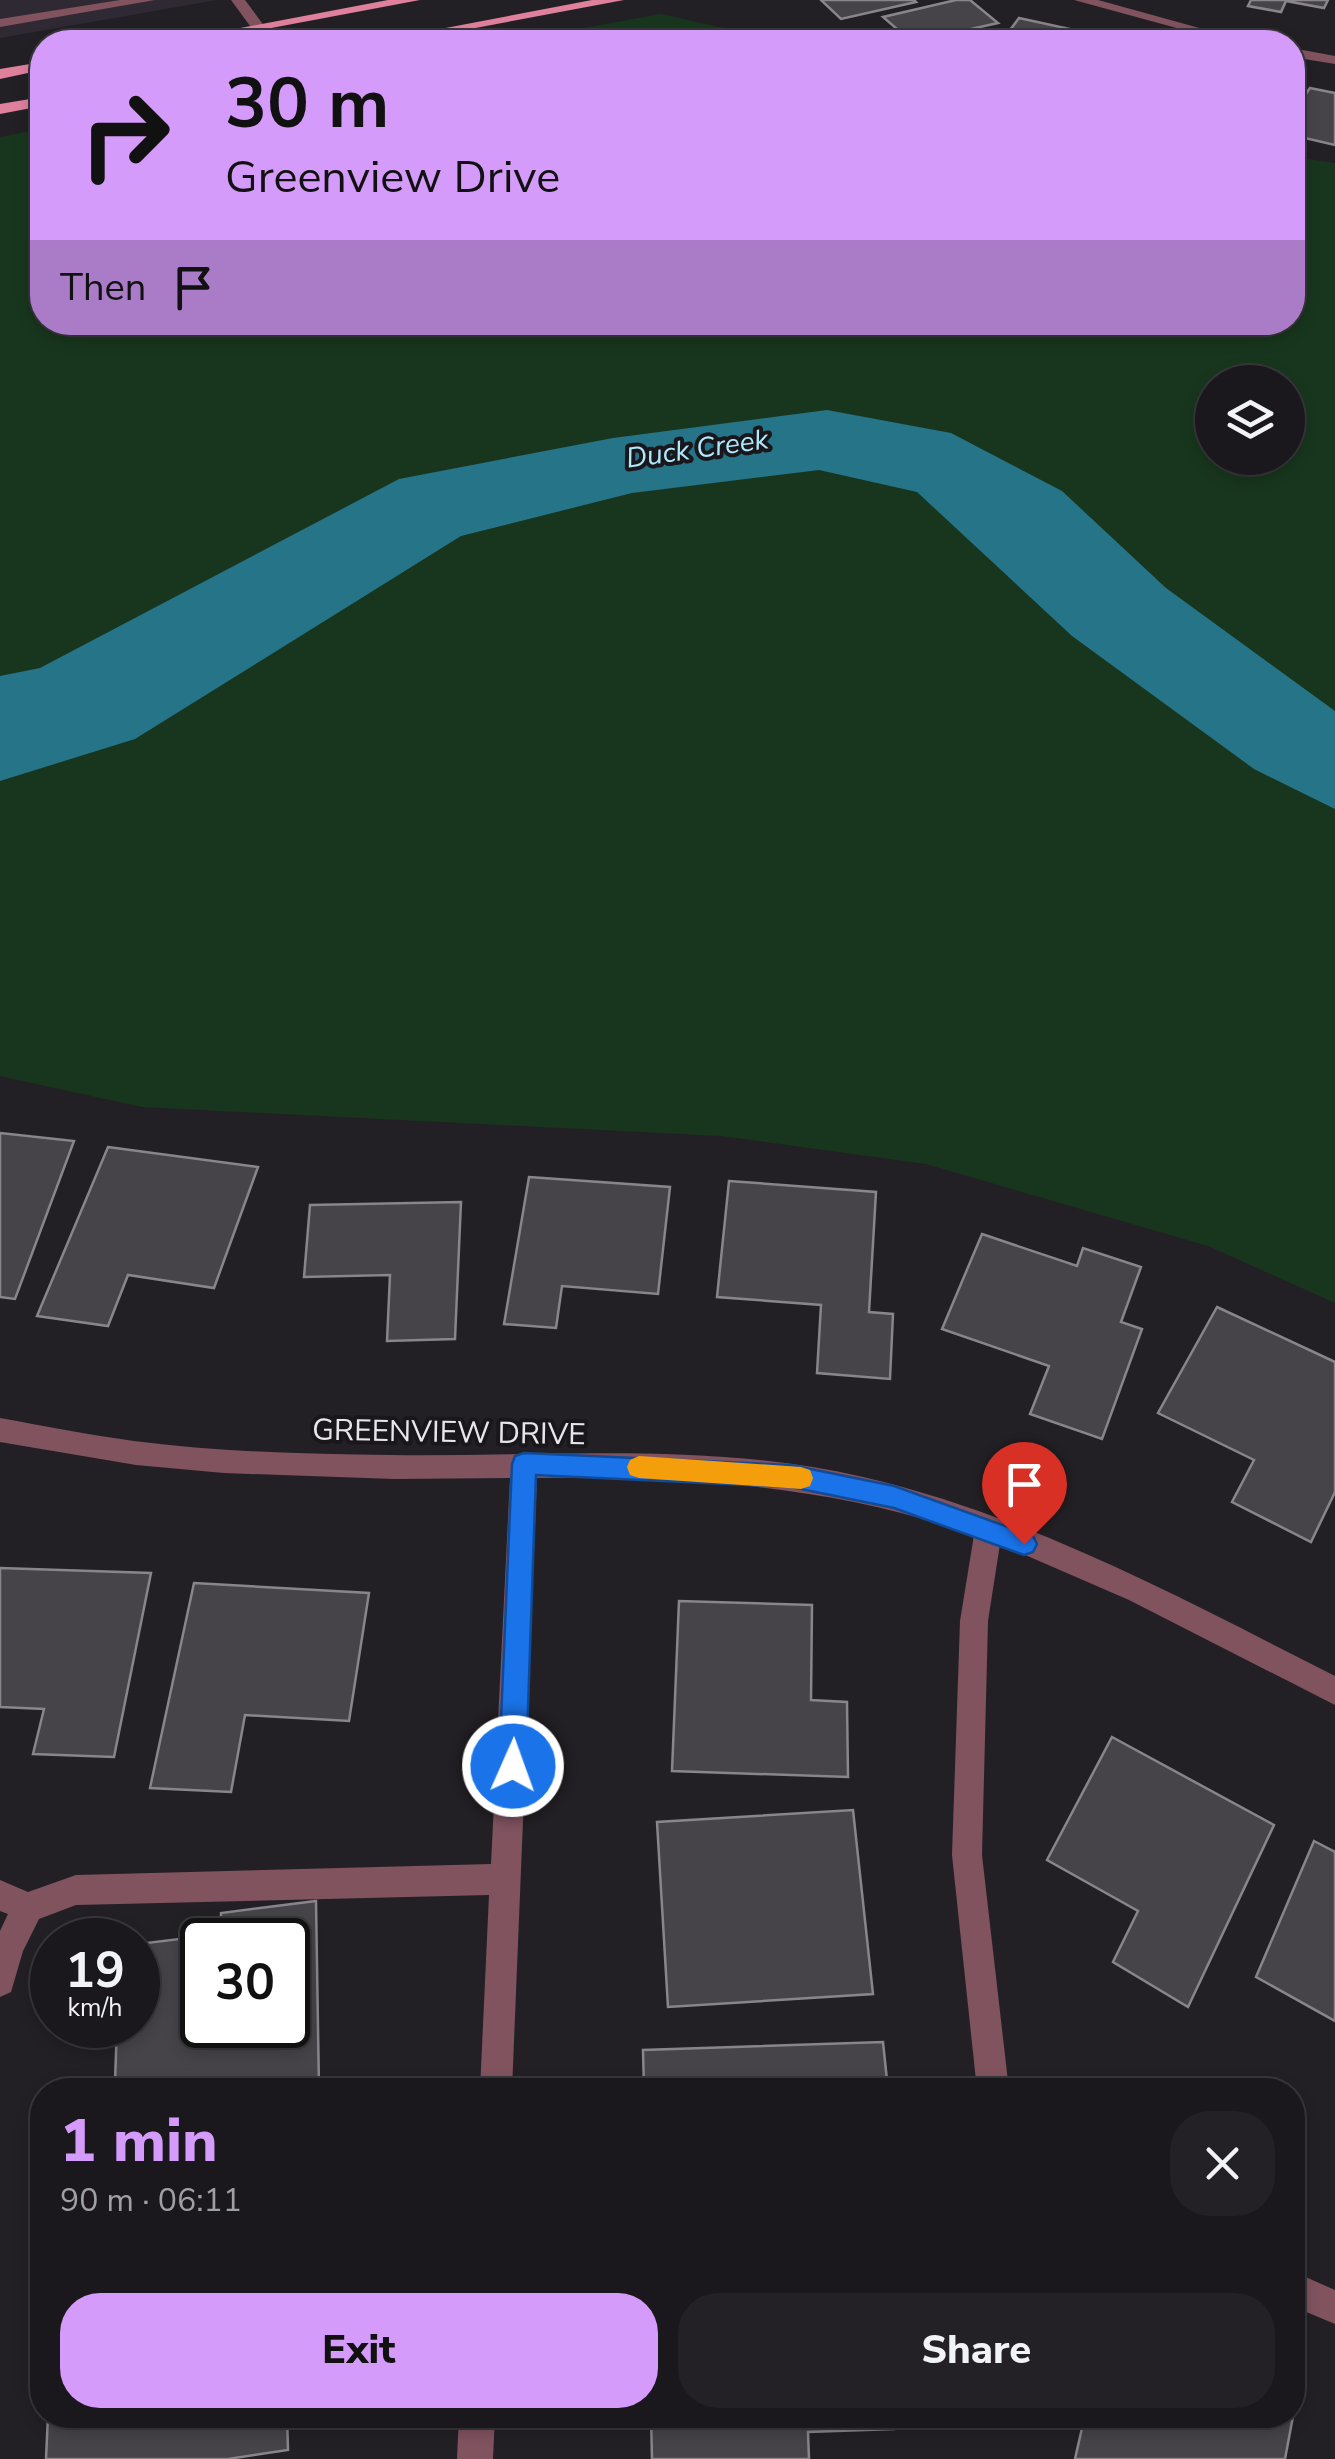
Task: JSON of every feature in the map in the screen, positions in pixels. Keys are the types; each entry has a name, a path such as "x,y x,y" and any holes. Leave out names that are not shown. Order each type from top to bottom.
{"main road":[{"path":"246,30 413,0"},
{"path":"446,30 617,0"},
{"path":"0,74 30,68"},
{"path":"0,110 30,104"}],"street":[{"path":"0,22 148,0"},
{"path":"238,0 258,28"},
{"path":"1081,0 1197,30"},
{"path":"1305,54 1335,60"},
{"name":"GREENVIEW DRIVE","path":"0,1430 156,1455 340,1466 524,1464 791,1476 894,1497 989,1530 1130,1587 1335,1691"},
{"path":"497,2078 524,1464"},
{"path":"989,1530 974,1621 967,1855 992,2078"},
{"path":"0,1981 14,1901 76,1890 152,1885 508,1879"},
{"path":"1305,2294 1335,2307"},
{"path":"475,2459 476,2428"}],"shaded area":[{"path":"0,0 217,0 30,30 0,38"}],"green space":[{"path":"661,14 733,30 573,30"},
{"path":"30,131 30,335 1305,335 1305,159 1335,163 1335,1303 1208,1246 926,1164 721,1136 142,1107 0,1076 0,137"}],"water":[{"name":"Duck Creek","path":"827,410 951,433 1062,491 1166,588 1335,711 1335,809 1254,769 1072,636 917,492 819,470 632,493 461,536 135,739 0,781 0,676 40,668 399,479 613,438"}],"building":[{"path":"821,0 914,0 916,2 841,19"},
{"path":"970,0 998,23 966,30 898,30 883,17"},
{"path":"1251,0 1328,0 1324,8 1286,1 1281,12 1248,6"},
{"path":"1019,18 1074,30 1010,30"},
{"path":"1310,88 1335,93 1335,145 1305,138 1305,95"},
{"path":"0,1133 74,1141 15,1299 0,1297"},
{"path":"108,1147 258,1167 214,1288 128,1275 108,1326 37,1316"},
{"path":"529,1177 670,1187 658,1294 562,1286 556,1328 504,1324"},
{"path":"729,1181 876,1192 869,1312 893,1314 890,1379 817,1373 821,1305 717,1297"},
{"path":"461,1202 455,1339 387,1341 390,1275 304,1277 310,1205"},
{"path":"982,1234 1077,1266 1083,1248 1141,1267 1121,1322 1142,1329 1102,1439 1030,1414 1049,1366 942,1329"},
{"path":"1217,1307 1335,1362 1335,1492 1311,1542 1232,1502 1254,1460 1158,1413"},
{"path":"0,1568 151,1573 114,1757 33,1754 44,1709 0,1707"},
{"path":"194,1583 369,1593 349,1721 245,1715 231,1792 150,1788"},
{"path":"679,1601 812,1605 811,1700 847,1702 848,1777 672,1771"},
{"path":"1112,1737 1274,1825 1188,2007 1113,1962 1138,1911 1047,1860"},
{"path":"853,1810 873,1994 668,2007 657,1822"},
{"path":"1314,1841 1335,1852 1335,2021 1256,1977"},
{"path":"316,1901 319,2078 115,2078 116,2048 160,2048 160,1941 180,1939 180,2048 310,2048 310,1918 221,1918 221,1913"},
{"path":"883,2042 887,2078 644,2078 643,2050"},
{"path":"47,2428 287,2428 288,2450 228,2459 46,2459"},
{"path":"651,2428 894,2428 808,2432 809,2459 652,2459"},
{"path":"1082,2428 1291,2428 1285,2459 1075,2459"}],"slow traffic":[{"path":"639,1467 801,1478"}],"route":[{"path":"513,1766 524,1464 791,1476 894,1497 1024,1544"}]}
